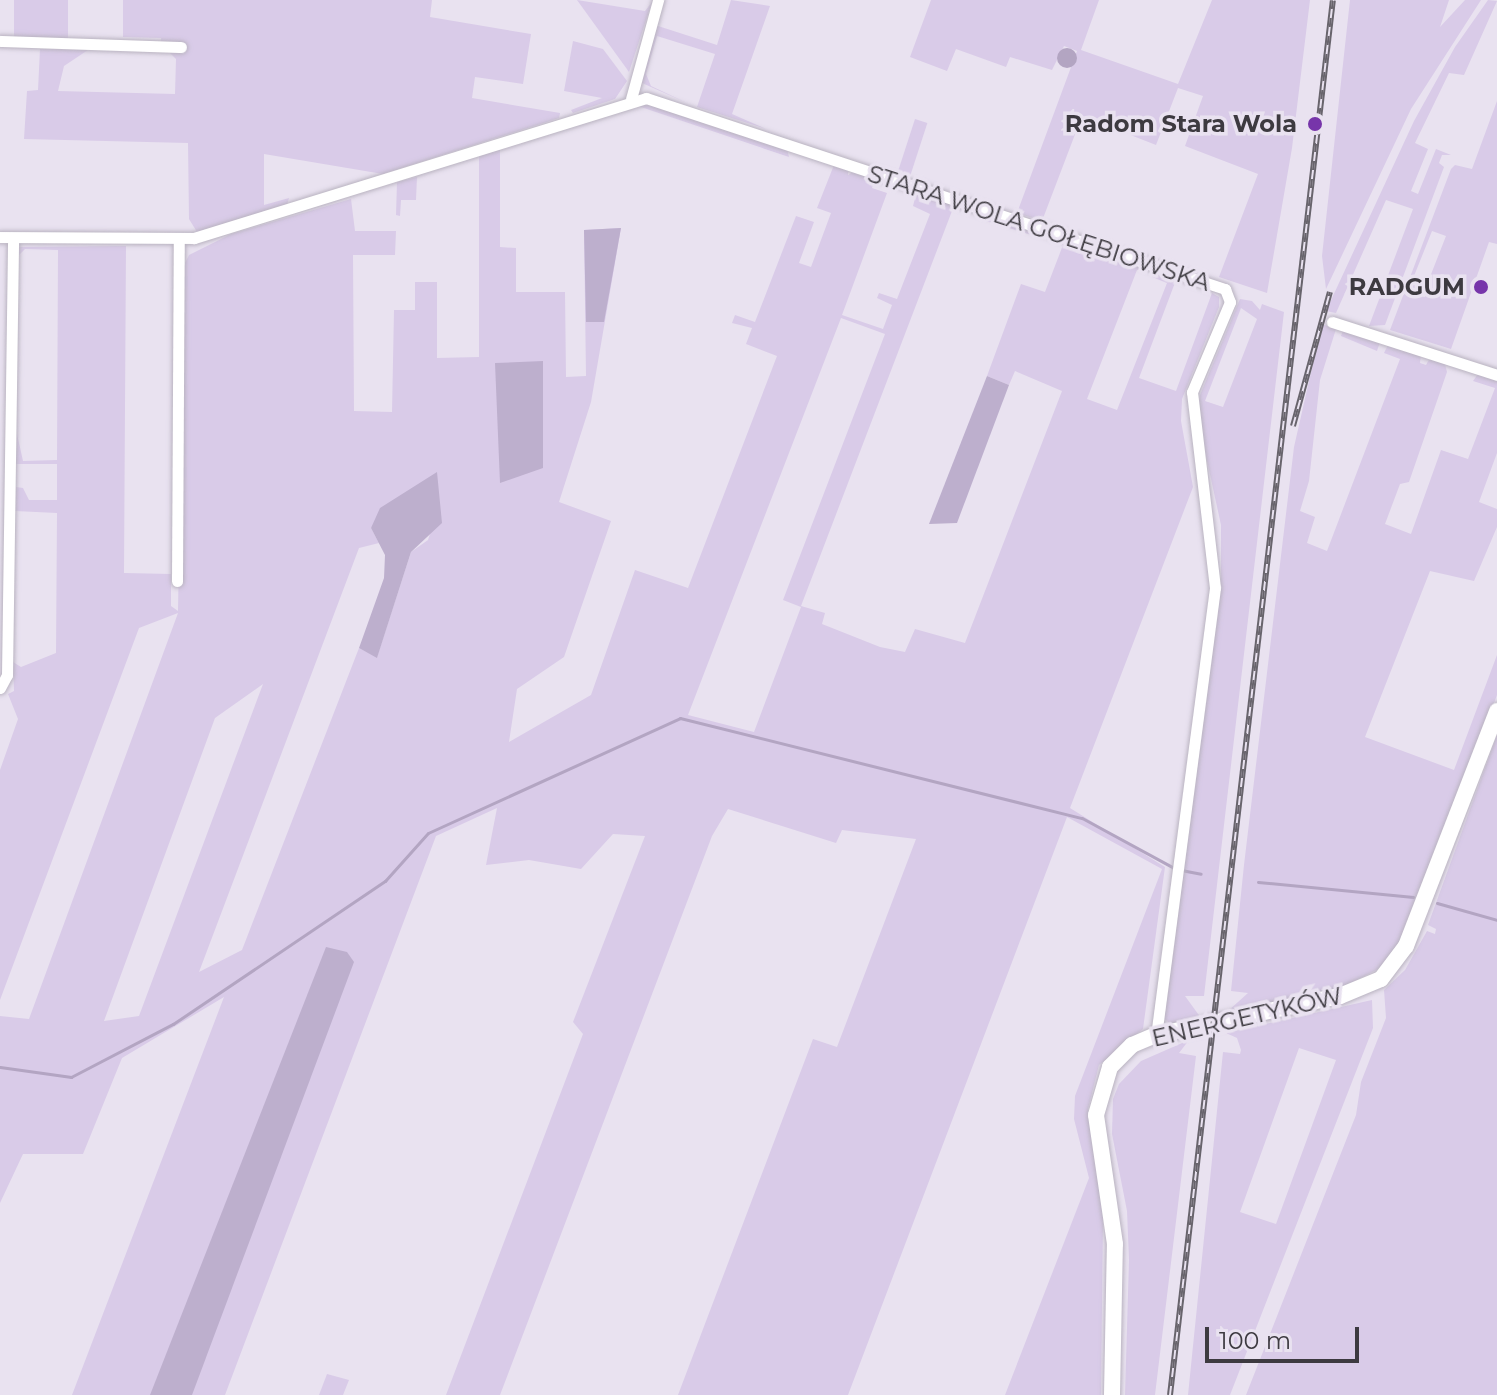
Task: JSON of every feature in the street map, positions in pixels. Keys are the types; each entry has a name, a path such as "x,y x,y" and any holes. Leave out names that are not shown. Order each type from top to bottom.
{"main road":[{"name":"ENERGETYKÓW","path":"1112,1395 1115,1244 1097,1135 1097,1100 1110,1067 1132,1045 1156,1035 1340,996 1381,979 1406,946 1497,711"}],"street":[{"path":"0,688 7,675 6,237 179,241 631,99 658,0"},
{"path":"0,41 181,47"},
{"name":"STARA WOLA GOŁĘBIOWSKA","path":"631,99 660,102 1228,292 1230,302 1192,392 1215,588 1175,860 1156,1035"},
{"path":"177,581 179,241"},
{"path":"1332,322 1497,375"}],"shaded area":[{"path":"14,0 68,0 68,39 14,39"},
{"path":"123,0 432,0 430,17 531,34 523,84 475,77 472,98 560,113 559,118 383,174 264,154 264,205 289,198 287,205 197,232 189,219 188,143 24,139 27,91 38,90 40,49 88,50 64,66 58,91 175,94 176,59 169,52 123,51 160,51 161,38 123,37"},
{"path":"577,0 645,11 652,2 629,72"},
{"path":"731,0 770,6 732,114 766,129 697,107 715,54 657,36 646,74 651,86 687,103 642,83 655,25 717,45"},
{"path":"931,0 1099,0 1081,50 1178,84 1212,0 1310,0 1292,148 1267,293 1219,277 1258,174 1185,146 1203,96 1178,88 1156,145 1082,116 1042,221 1017,213 1077,51 1064,46 1052,70 1010,57 1006,67 956,49 947,71 910,57"},
{"path":"1350,0 1449,0 1440,27 1465,0 1481,0 1411,109 1326,289 1322,256"},
{"path":"1488,0 1497,1 1464,75 1449,73 1415,143 1428,149 1411,191 1418,194 1436,149 1451,155 1442,155 1439,163 1444,167 1385,325 1369,326 1413,209 1386,200 1336,313 1326,311 1414,121 1455,47"},
{"path":"573,41 603,49 627,81 615,99 573,113 571,110 602,98 564,91"},
{"path":"1067,48 1074,51 1077,58 1074,65 1067,68 1060,65 1057,58 1060,51"},
{"path":"1497,101 1497,244 1489,242 1451,349 1390,330 1451,169 1455,165 1472,169","holes":["1432,231 1446,236 1428,282 1414,276"]},
{"path":"647,103 787,149 789,157 638,106 614,113"},
{"path":"915,119 927,123 909,178 897,174"},
{"path":"514,144 500,149 500,247 516,248 516,292 565,292 566,377 586,376 584,230 621,228 591,402 559,502 611,521 564,657 517,689 509,742 591,695 635,570 688,588 777,356 746,344 752,328 732,323 735,315 755,322 796,216 814,222 799,263 811,267 831,213 817,208 834,165 848,170 848,175 853,172 875,179 872,188 887,193 842,315 883,329 892,305 877,298 879,293 897,299 930,214 913,206 916,194 959,207 952,211 801,606 825,613 822,624 880,647 905,652 915,629 965,643 1062,391 1015,371 1009,385 987,376 1021,284 1045,292 1063,245 1047,240 1048,236 1144,268 1137,270 1087,399 1117,410 1167,283 1152,277 1153,271 1176,280 1139,378 1176,391 1212,293 1219,297 1219,307 1182,399 1181,421 1193,487 1070,808 1165,867 1143,1029 1099,1065 1088,1109 1103,1218 1101,1395 1005,1395 1089,1178 1074,1119 1075,1096 1162,869 1067,817 848,1395 678,1395 813,1039 837,1047 916,839 842,830 836,843 728,809 712,836 500,1395 446,1395 583,1034 573,1022 645,836 613,834 581,869 529,860 486,865 497,808 436,836 225,1395 72,1395 224,997 122,1058 83,1154 23,1154 0,1203 0,1016 29,1019 178,613 139,628 0,1000 0,770 18,719 8,694 14,691 13,662 21,667 56,653 57,513 15,511 16,487 23,488 29,500 57,500 57,464 16,464 17,434 23,461 57,460 58,250 25,249 19,255 18,247 126,246 124,573 171,574 171,606 178,611 184,265 189,255 231,234 351,199 355,231 396,231 395,255 353,255 354,411 392,412 394,310 415,310 415,282 437,282 437,358 479,357 479,156","holes":["841,318 885,334 783,600 801,607 754,732 688,715","437,473 437,512 428,540 411,552 377,657 359,648 242,950 199,972 359,548 379,543 371,528 404,494","263,684 139,1016 104,1021 215,718"]},
{"path":"417,177 416,200 401,200 400,216 396,215 397,182"},
{"path":"980,214 1035,231 1033,235 979,219"},
{"path":"621,228 604,322 586,322 584,230"},
{"path":"1240,299 1252,301 1260,310 1262,304 1284,312 1204,996 1185,996 1201,1018 1170,1023 1164,1019 1221,577 1221,525 1198,419 1200,395","holes":["1241,308 1257,319 1223,407 1205,401"]},
{"path":"1322,324 1336,329 1320,380 1309,481 1300,511 1315,517 1307,543 1327,551 1400,359 1384,353 1388,345 1421,355 1420,363 1426,365 1430,358 1445,364 1447,372 1409,482 1400,484 1385,524 1411,534 1441,450 1468,459 1495,388 1473,381 1478,374 1497,381 1497,453 1479,502 1497,509 1497,527 1474,581 1430,571 1365,737 1454,770 1497,655 1497,695 1403,941 1384,966 1343,987 1228,1011 1248,993 1231,991 1244,865 1294,447"},
{"path":"1343,330 1380,342 1377,351 1341,336"},
{"path":"543,361 543,468 500,483 495,363"},
{"path":"987,376 1009,385 957,523 929,524"},
{"path":"437,472 442,523 411,552 377,658 359,648 384,578 385,555 371,528 380,508"},
{"path":"1497,735 1497,1395 1246,1395 1356,1115 1361,1082 1386,1018 1384,990 1405,970 1427,931 1435,934 1436,929 1428,925"},
{"path":"326,947 347,952 354,962 192,1395 150,1395"},
{"path":"1372,1000 1373,1028 1230,1395 1188,1395 1223,1052 1240,1054 1241,1050 1237,1038 1226,1033","holes":["1299,1048 1336,1060 1276,1224 1240,1212"]},
{"path":"1189,1040 1179,1053 1196,1056 1155,1395 1125,1395 1129,1260 1127,1211 1112,1134 1113,1099 1119,1084 1141,1061"},
{"path":"327,1374 349,1380 343,1395 319,1395"}],"waterway":[{"path":"0,1067 71,1077 173,1024 385,881 428,833 680,718 1082,818 1174,868"},
{"path":"1181,870 1201,874"},
{"path":"1258,882 1413,897"},
{"path":"1437,903 1497,920"}],"railway":[{"path":"1170,1395 1333,0"},
{"path":"1293,426 1330,292"}],"place":[{"name":"Radom Stara Wola","path":"1315,124"},
{"name":"RADGUM","path":"1481,287"}]}
